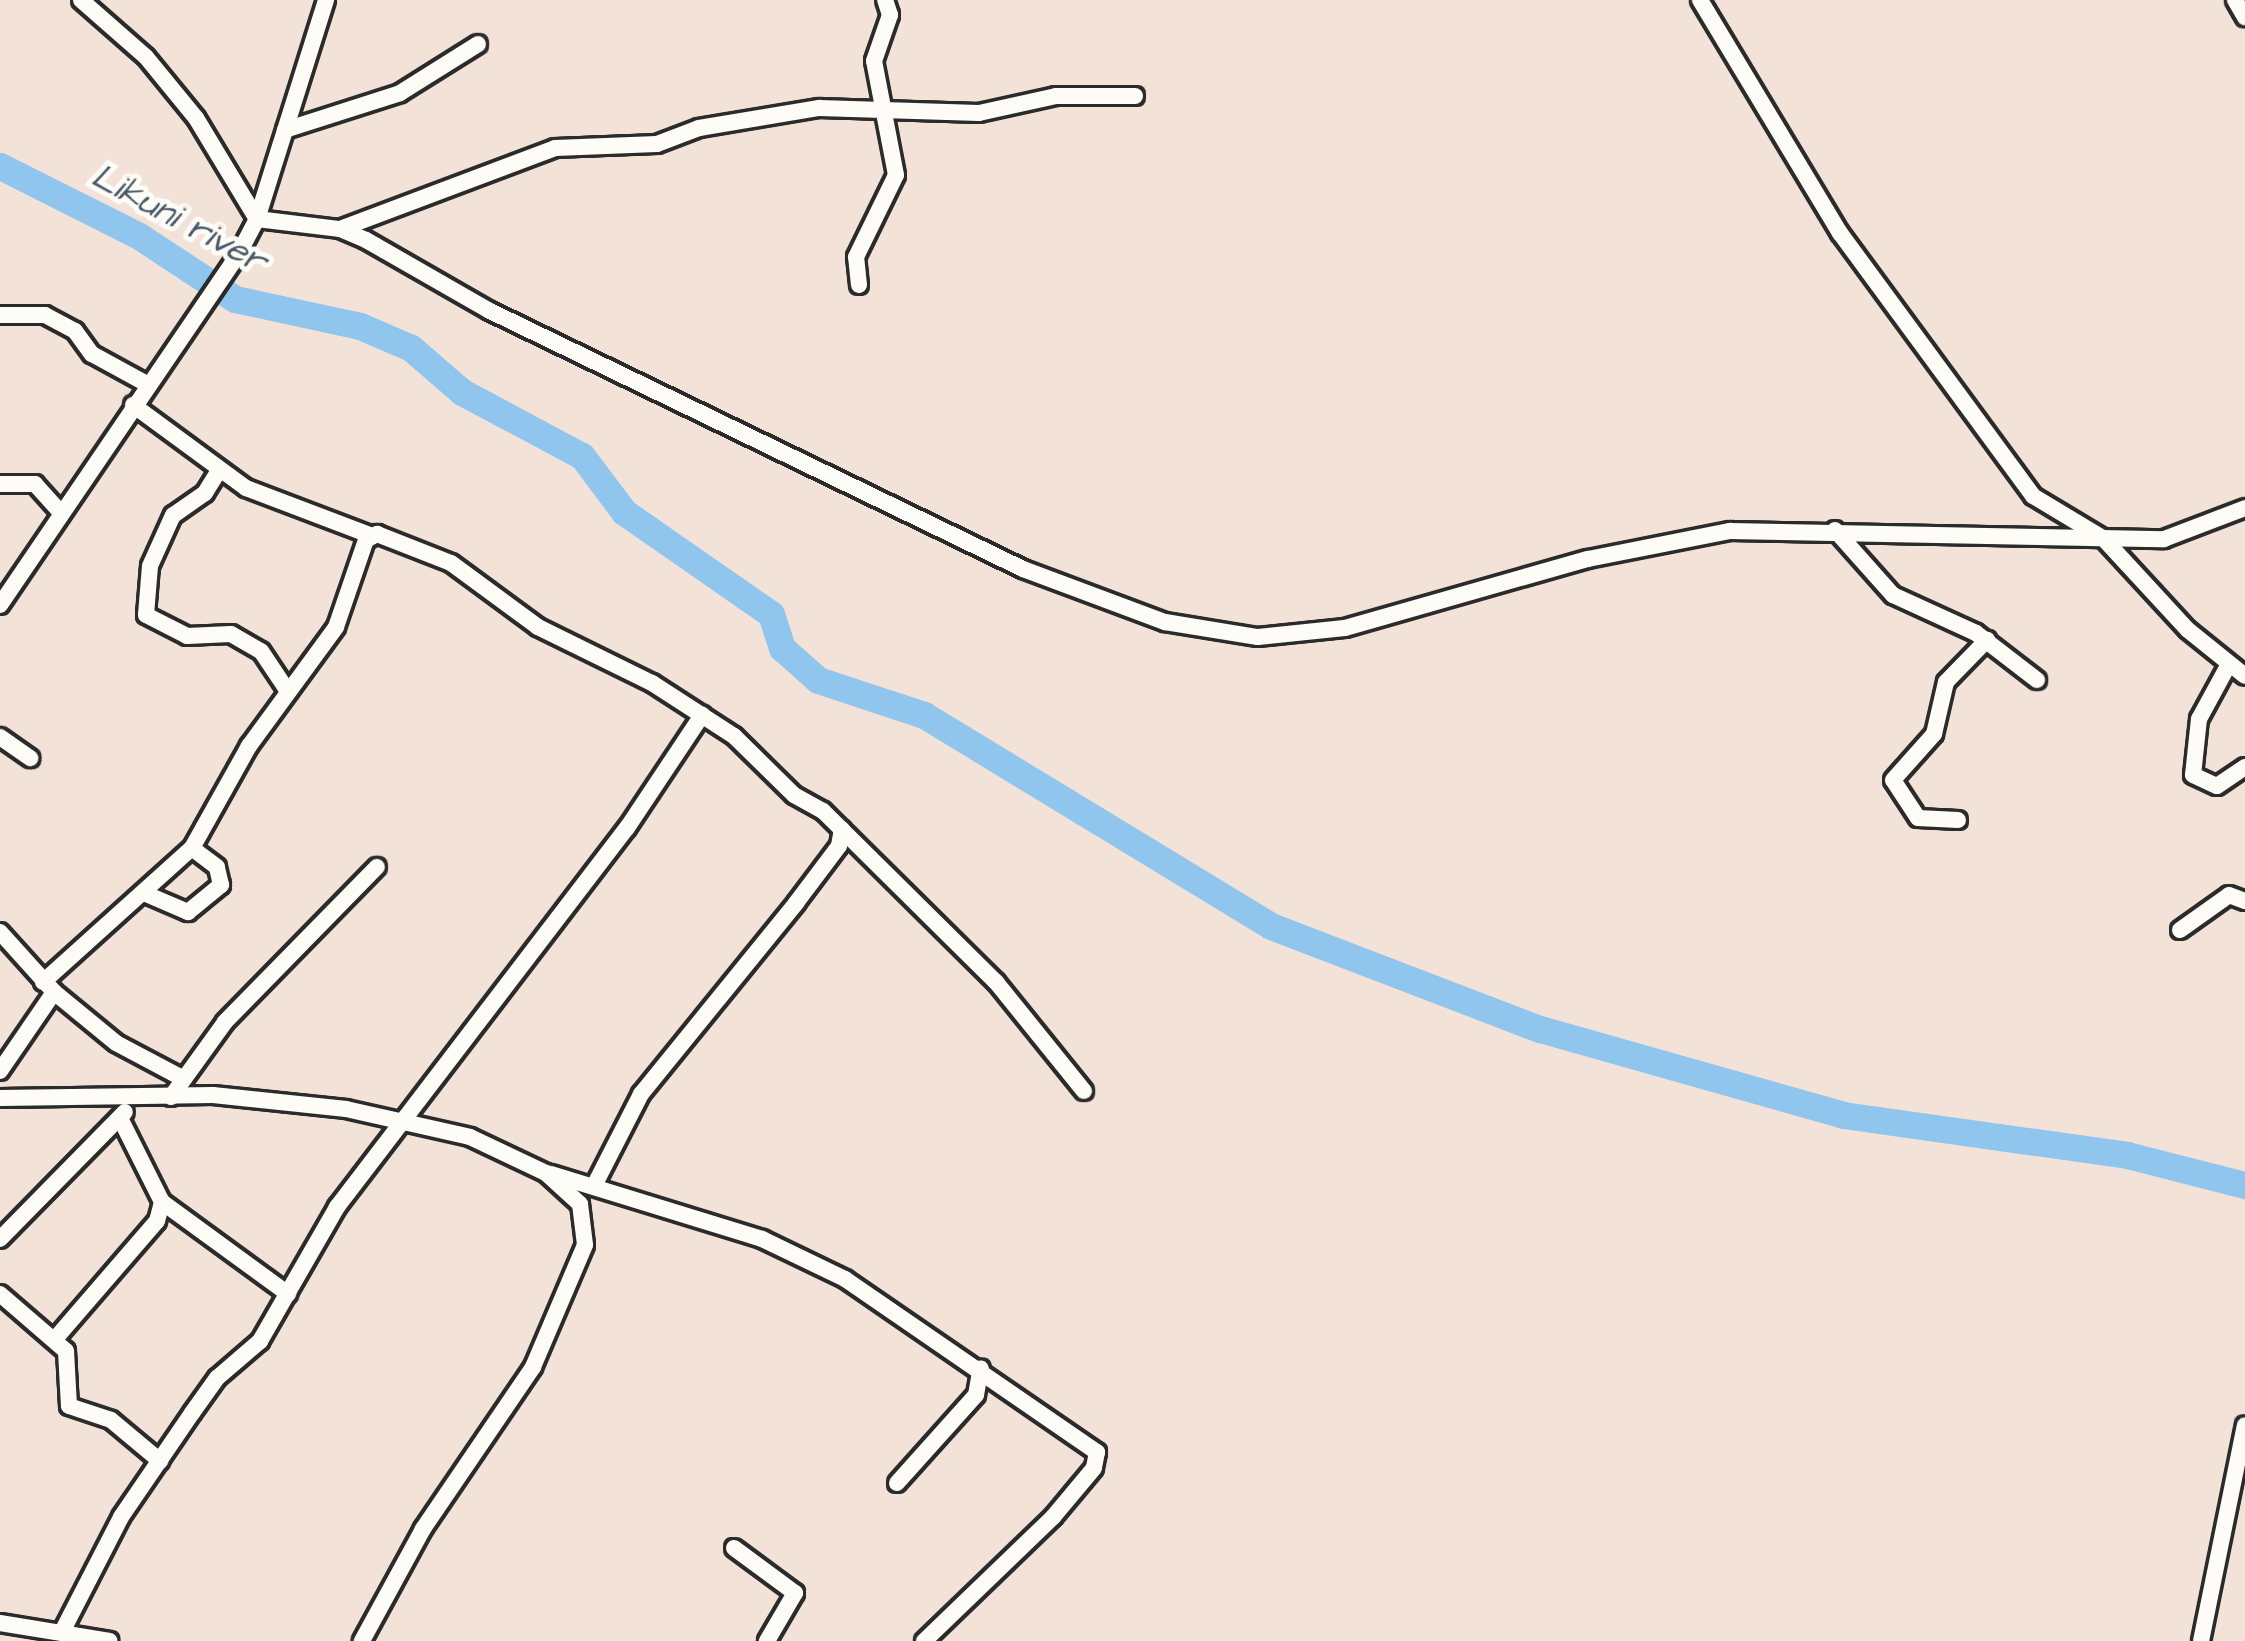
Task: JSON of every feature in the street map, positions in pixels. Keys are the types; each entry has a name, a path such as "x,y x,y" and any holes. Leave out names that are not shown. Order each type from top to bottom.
{"street":[{"path":"81,0 146,57 196,118 257,219"},
{"path":"0,605 147,384 211,299 257,219 326,0"},
{"path":"859,286 856,257 896,175 892,131 879,109 874,61 890,15 885,0"},
{"path":"1700,0 1840,233 2033,496 2103,538 2245,676"},
{"path":"2235,0 2245,17"},
{"path":"286,130 338,119 400,93 478,44"},
{"path":"340,229 555,148 657,144 699,128 819,108 979,113 1056,96 1135,96"},
{"path":"257,219 340,229 490,311 1023,569 1211,632 1258,637 1345,628 1664,540 1774,527 2164,538 2245,508"},
{"path":"0,315 46,315 75,331 92,354 147,384"},
{"path":"133,405 218,472 370,535 452,563 538,627 702,715 842,829 996,982 1084,1091"},
{"path":"218,472 206,493 173,515 150,566 146,615 188,636 231,634 261,651 287,690"},
{"path":"0,484 35,484 61,513"},
{"path":"1835,530 1893,596 1988,640 2037,680"},
{"path":"0,1071 48,987 192,848 287,690 336,627 370,535"},
{"path":"1958,820 1918,818 1893,780 1934,734 1946,682 1988,640"},
{"path":"2229,664 2199,719 2194,775 2217,786 2245,767"},
{"path":"63,1630 160,1461 217,1378 260,1341 337,1207 627,828 702,715"},
{"path":"0,737 30,758"},
{"path":"594,1186 641,1094 811,884 839,847 842,829"},
{"path":"146,894 188,912 221,885 218,868 192,848"},
{"path":"171,1097 182,1078 377,867"},
{"path":"2180,930 2229,896 2245,902"},
{"path":"0,932 48,987 126,1050 182,1078"},
{"path":"0,1098 94,1093 130,1101 171,1097 302,1102 405,1120 470,1137 546,1173 762,1239 883,1300 1093,1447 1099,1460 1054,1517 924,1641"},
{"path":"0,1239 122,1122 130,1101"},
{"path":"122,1122 162,1202 288,1294"},
{"path":"362,1641 423,1529 518,1394 585,1245 580,1204 546,1173"},
{"path":"55,1339 157,1222 162,1202"},
{"path":"0,1294 66,1351 62,1384 69,1406 111,1420 160,1461"},
{"path":"897,1483 976,1395 981,1368"},
{"path":"2200,1641 2245,1425"},
{"path":"734,1548 795,1593 767,1641"},
{"path":"0,1623 110,1641"}],"waterway":[{"name":"Likuni river","path":"0,166 139,236 235,299 360,326 411,348 462,392 582,456 624,512 771,614 782,648 818,680 924,715 1271,926 1540,1029 1843,1115 2127,1155 2245,1185"}]}
